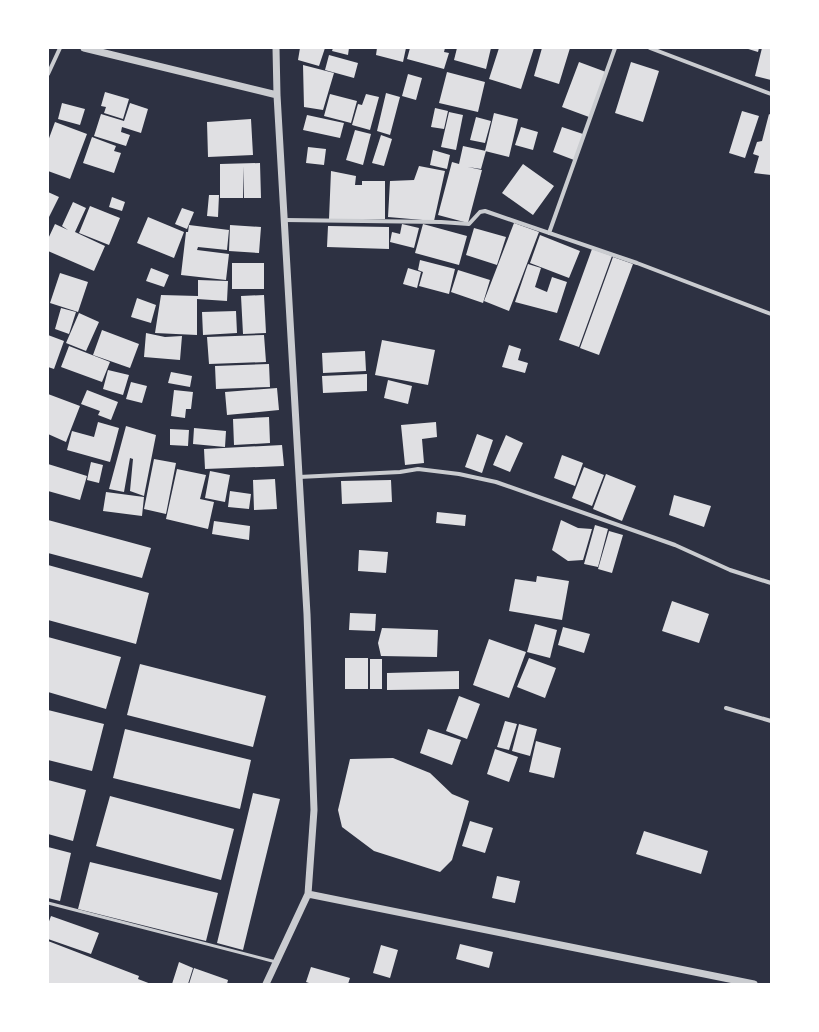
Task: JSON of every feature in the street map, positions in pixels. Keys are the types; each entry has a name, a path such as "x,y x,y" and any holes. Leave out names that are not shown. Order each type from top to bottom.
{"street":[{"path":"48,74 60,48"},
{"path":"84,48 278,95"},
{"path":"266,984 308,894 314,810 307,614 276,48"},
{"path":"549,233 615,48"},
{"path":"650,48 771,94"},
{"path":"285,220 441,222 469,224 480,212 485,211 637,263 771,314"},
{"path":"299,477 400,472 418,469 474,477 496,482 675,545 730,570 771,583"},
{"path":"726,708 771,721"},
{"path":"308,894 733,982 754,984"}],"lane":[{"path":"48,903 276,962"}],"building":[{"path":"300,48 325,48 319,66 298,60"},
{"path":"333,48 349,48 348,55 332,51"},
{"path":"377,48 406,48 403,62 376,55"},
{"path":"410,48 445,48 444,52 449,53 444,69 407,59"},
{"path":"457,48 491,48 486,69 454,60"},
{"path":"499,48 534,48 521,89 489,79"},
{"path":"542,48 570,48 559,84 534,76"},
{"path":"745,48 759,48 758,52"},
{"path":"762,48 771,48 771,80 755,76"},
{"path":"329,55 358,63 354,78 325,70"},
{"path":"579,62 606,72 589,117 562,107"},
{"path":"631,62 659,71 643,122 615,113"},
{"path":"303,65 334,73 323,110 304,107"},
{"path":"447,72 485,82 478,112 439,103"},
{"path":"408,74 422,78 416,100 402,96"},
{"path":"105,92 129,99 123,119 104,113 106,107 101,106"},
{"path":"386,93 400,97 390,135 377,131"},
{"path":"330,94 357,101 351,123 324,116"},
{"path":"366,94 379,97 370,130 352,125 358,104 362,105"},
{"path":"62,103 85,109 80,125 58,119"},
{"path":"130,103 148,109 141,133 122,127 121,132 130,135 126,146 94,136 101,114 124,121"},
{"path":"435,108 448,111 444,129 431,127"},
{"path":"742,111 759,116 745,158 729,153"},
{"path":"449,112 463,115 456,150 441,147"},
{"path":"494,113 518,119 509,157 485,151"},
{"path":"769,114 771,115 771,175 754,173 759,156 753,154 757,142 762,141"},
{"path":"307,115 344,123 340,138 303,130"},
{"path":"476,117 491,121 485,143 470,140"},
{"path":"251,119 253,155 208,157 207,122"},
{"path":"55,122 87,134 70,179 48,171 48,141"},
{"path":"521,127 538,132 533,150 515,145"},
{"path":"562,127 583,134 574,160 553,152"},
{"path":"355,130 371,134 363,165 346,160"},
{"path":"381,135 392,139 384,166 372,163"},
{"path":"92,137 116,146 114,151 121,153 114,173 83,163"},
{"path":"463,146 486,151 481,169 468,167 482,170 468,223 438,215 452,162 459,164"},
{"path":"308,147 326,149 324,165 306,163"},
{"path":"433,150 450,155 447,169 430,165"},
{"path":"260,163 261,198 244,198 243,166 243,198 220,198 220,164"},
{"path":"523,164 554,186 533,215 502,193"},
{"path":"419,166 445,171 434,221 388,217 390,181 414,180"},
{"path":"331,171 356,176 355,185 362,185 362,181 385,181 385,219 329,219"},
{"path":"48,192 59,197 48,219"},
{"path":"209,195 219,195 218,217 207,216"},
{"path":"112,197 125,202 122,211 109,207"},
{"path":"73,202 86,208 75,232 105,246 94,271 48,251 48,239 55,224 68,230 62,226"},
{"path":"90,206 120,218 109,245 79,233"},
{"path":"182,208 194,212 187,229 175,224"},
{"path":"148,217 184,232 174,258 137,243"},
{"path":"514,223 539,232 509,311 484,301"},
{"path":"402,224 419,228 414,248 390,242 392,232 400,234"},
{"path":"423,224 467,236 459,265 415,253"},
{"path":"189,225 229,230 227,250 198,247 197,250 229,254 226,280 181,275 186,232 188,232"},
{"path":"230,225 261,227 259,253 229,251"},
{"path":"328,226 389,227 389,249 327,247"},
{"path":"474,228 506,237 497,265 466,255"},
{"path":"540,235 580,251 569,278 530,263"},
{"path":"592,249 612,256 579,347 559,340"},
{"path":"613,257 633,264 599,355 580,348"},
{"path":"420,260 455,269 449,294 419,286 423,272 418,270"},
{"path":"232,263 264,263 264,289 232,289"},
{"path":"528,264 541,268 535,287 547,292 552,277 567,282 557,313 515,302"},
{"path":"151,268 169,275 164,287 146,281"},
{"path":"408,268 421,272 417,288 403,284"},
{"path":"458,270 490,280 483,303 451,292"},
{"path":"60,273 88,282 78,312 50,303"},
{"path":"198,280 228,281 227,301 197,299 197,335 155,333 161,295 198,296"},
{"path":"264,295 266,333 243,334 241,296"},
{"path":"137,298 156,305 151,323 131,317"},
{"path":"61,308 76,312 69,334 55,329"},
{"path":"236,311 237,333 203,335 202,312"},
{"path":"79,313 99,322 86,351 66,343"},
{"path":"102,330 139,344 130,368 93,355"},
{"path":"146,333 165,337 182,336 180,360 144,357"},
{"path":"48,335 64,341 54,369 48,367"},
{"path":"264,335 266,362 209,364 207,337"},
{"path":"382,340 435,350 428,385 375,375"},
{"path":"509,345 521,349 518,360 528,363 525,373 502,367"},
{"path":"69,346 110,362 102,382 61,367"},
{"path":"365,351 366,371 323,373 322,353"},
{"path":"269,364 270,387 216,389 215,366"},
{"path":"108,370 129,375 123,395 103,389"},
{"path":"171,372 192,376 190,387 168,383"},
{"path":"367,374 367,391 323,393 322,376"},
{"path":"388,380 412,386 408,404 384,398"},
{"path":"131,382 147,386 142,403 126,399"},
{"path":"277,388 279,410 227,415 225,392"},
{"path":"87,390 118,402 111,420 98,415 100,411 81,404"},
{"path":"174,390 193,392 191,409 186,409 185,418 171,416"},
{"path":"48,394 80,406 66,442 48,434"},
{"path":"269,417 270,443 234,445 233,419"},
{"path":"98,422 119,428 110,462 67,450 72,431 94,437"},
{"path":"436,422 437,437 422,439 424,463 405,465 401,425"},
{"path":"126,426 156,435 144,496 130,491 133,459 130,458 124,492 109,489"},
{"path":"194,428 226,431 225,447 193,444"},
{"path":"170,429 189,430 188,446 170,445"},
{"path":"477,434 493,440 482,473 465,467"},
{"path":"506,435 523,443 510,472 493,465"},
{"path":"282,445 284,466 205,469 204,449"},
{"path":"562,455 583,463 575,486 554,478"},
{"path":"154,459 176,463 166,514 144,509"},
{"path":"91,462 103,465 99,483 87,480"},
{"path":"48,464 87,476 80,500 48,491"},
{"path":"584,467 604,475 592,506 572,498"},
{"path":"177,469 206,475 200,499 214,502 208,529 166,519"},
{"path":"210,471 230,475 225,502 205,498"},
{"path":"606,474 636,486 622,521 593,509"},
{"path":"275,479 277,509 254,510 253,480"},
{"path":"391,480 392,502 342,504 341,481"},
{"path":"230,491 251,494 249,509 228,507"},
{"path":"106,492 144,497 142,516 103,511"},
{"path":"674,495 711,506 704,527 669,515"},
{"path":"437,512 466,515 465,526 436,523"},
{"path":"48,520 151,548 142,578 48,553"},
{"path":"561,520 578,528 592,529 583,560 568,561 552,550"},
{"path":"214,521 250,526 249,540 212,534"},
{"path":"595,525 608,529 598,567 584,564"},
{"path":"609,531 623,535 612,573 598,569"},
{"path":"359,550 388,552 386,573 358,571"},
{"path":"48,565 149,593 136,644 48,620"},
{"path":"537,576 569,581 562,620 509,611 515,579 536,582"},
{"path":"672,601 709,614 699,643 662,631"},
{"path":"350,613 376,614 375,631 349,630"},
{"path":"535,624 557,630 550,658 527,652"},
{"path":"563,627 590,634 584,653 558,645"},
{"path":"382,628 438,630 437,657 381,656 378,643"},
{"path":"48,637 121,657 106,709 48,692"},
{"path":"489,639 526,652 509,698 473,685"},
{"path":"345,658 368,658 368,689 345,689"},
{"path":"529,658 556,668 545,698 517,687"},
{"path":"370,659 382,659 382,689 370,689"},
{"path":"140,664 266,696 253,747 127,715"},
{"path":"459,671 459,689 387,690 387,673"},
{"path":"459,696 480,704 467,739 446,731"},
{"path":"48,710 104,724 92,771 48,760"},
{"path":"505,721 517,724 509,750 497,747"},
{"path":"519,724 537,729 530,756 512,751"},
{"path":"125,729 251,760 240,809 113,778"},
{"path":"428,729 461,740 452,765 420,753"},
{"path":"536,741 561,748 554,778 529,772"},
{"path":"495,749 518,757 509,782 487,774"},
{"path":"393,758 430,773 452,794 469,801 452,860 440,872 374,851 342,827 338,810 350,759"},
{"path":"48,780 86,790 73,841 48,834"},
{"path":"253,793 280,799 243,950 217,943"},
{"path":"110,796 234,829 221,880 96,846"},
{"path":"470,821 493,828 485,853 462,846"},
{"path":"644,831 708,851 701,874 636,854"},
{"path":"48,847 71,853 60,901 48,898"},
{"path":"90,862 218,893 206,941 78,909"},
{"path":"497,876 520,881 515,903 492,898"},
{"path":"51,916 99,933 91,954 48,939 48,924"},
{"path":"48,941 139,976 138,979 151,984 48,984"},
{"path":"460,944 493,952 489,968 456,959"},
{"path":"381,945 398,950 390,978 373,973"},
{"path":"179,962 193,968 188,984 172,984"},
{"path":"311,967 350,978 348,984 312,984 306,982"},
{"path":"194,968 228,980 227,984 189,984"}]}
